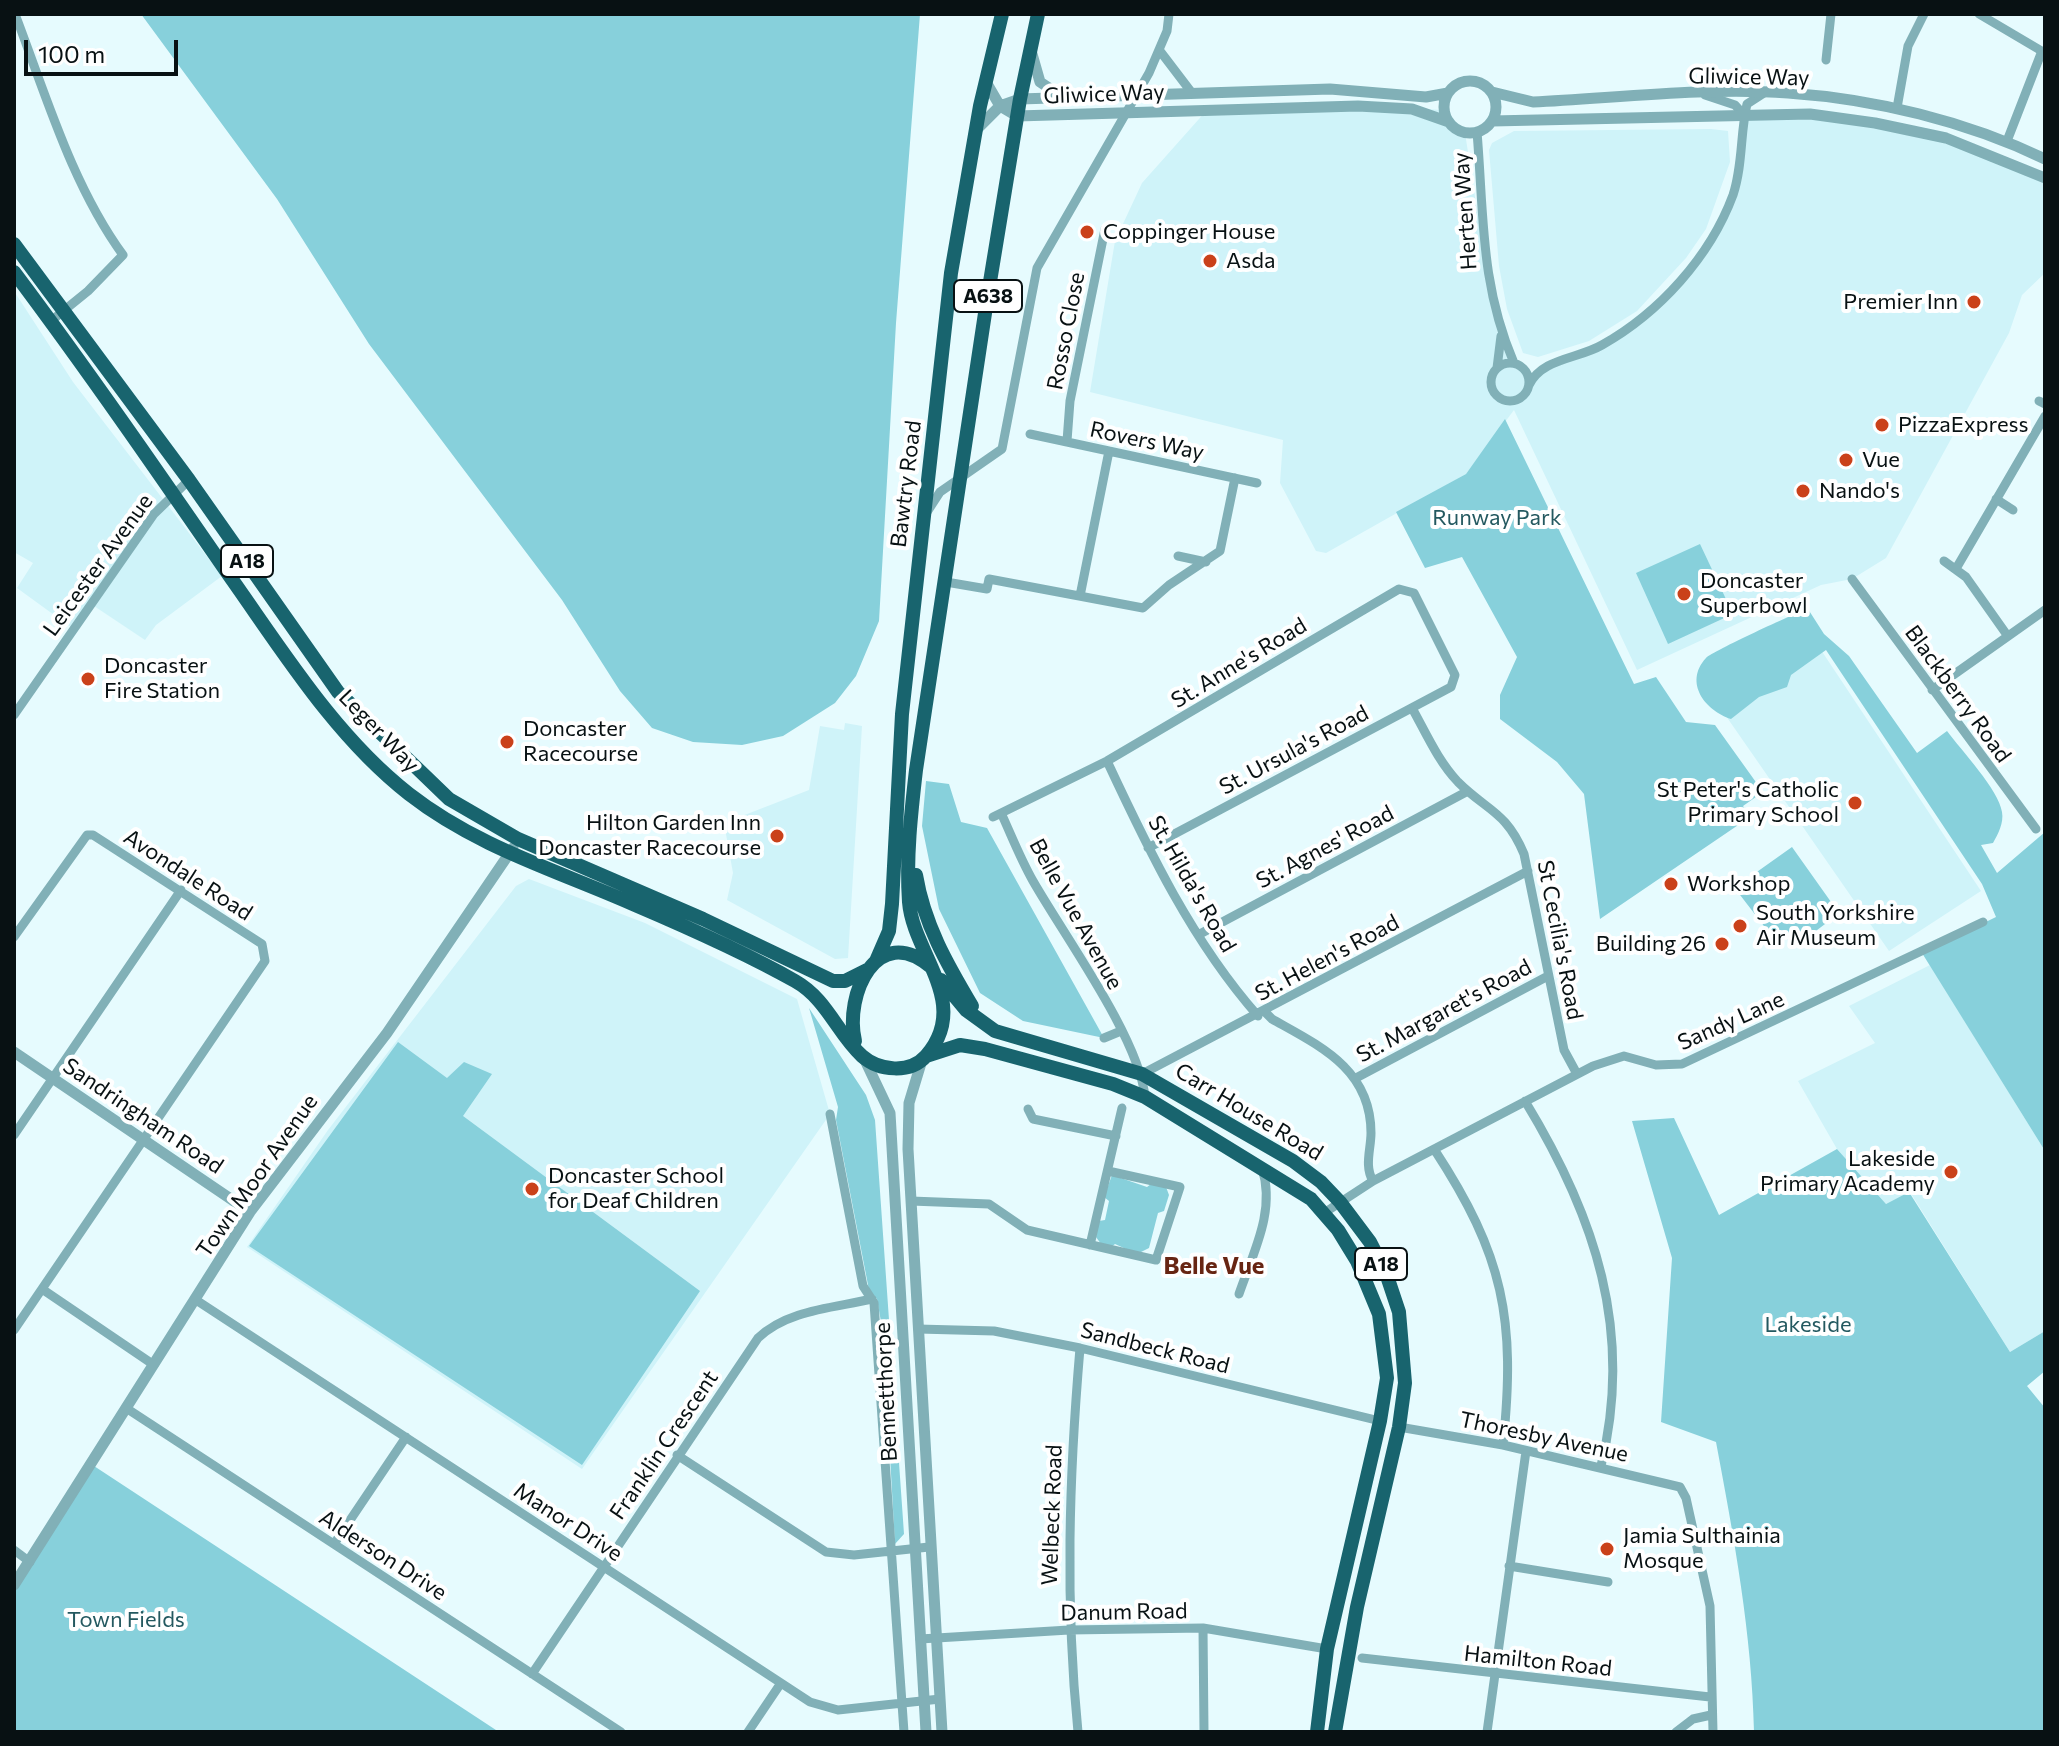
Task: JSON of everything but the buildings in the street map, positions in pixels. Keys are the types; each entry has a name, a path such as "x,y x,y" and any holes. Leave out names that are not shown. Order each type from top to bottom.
{"highway":[{"name":"Bawtry Road","path":"871,965 889,931 902,714 951,273 985,81 1002,14"},
{"name":"A638","path":"936,973 909,906 909,831 1017,116 1038,14"},
{"name":"Leger Way","path":"14,244 189,480 338,692 449,799 518,839 703,919 833,981 845,981 871,965"},
{"name":"Leger Way","path":"14,272 329,713 376,764 410,795 509,855 632,903 799,983 828,1008 860,1053"},
{"path":"909,831 921,906 939,951 983,1023"},
{"path":"898,954 916,957 936,973 942,1018 924,1058 895,1069 881,1067 860,1053 852,1029 853,1006 858,985 871,965 898,954"},
{"name":"Carr House Road","path":"936,973 966,1010 983,1023 1015,1038 1142,1074 1293,1161 1321,1182 1370,1242 1386,1273 1399,1312 1405,1370 1399,1427 1357,1607 1335,1732"},
{"name":"Carr House Road","path":"924,1058 960,1045 985,1049 1113,1084 1145,1097 1292,1186 1324,1213 1357,1261 1379,1314 1387,1378 1380,1421 1327,1649 1317,1732"}],"street":[{"path":"15,14 67,149 111,239 123,255 65,312 51,321"},
{"path":"924,519 940,492 1002,449 1037,268 1160,51 1169,14"},
{"path":"1826,60 1831,14"},
{"path":"1897,108 1908,46 1924,14"},
{"path":"1979,14 2043,52 2033,66 2007,141"},
{"path":"1031,49 1040,82 1064,98"},
{"path":"1160,51 1207,110"},
{"name":"Gliwice Way","path":"985,81 1000,106 1017,116 1337,106 1412,109 1449,122"},
{"path":"1471,81 1492,92 1496,113 1492,121 1477,132 1465,133 1449,122 1444,110 1448,93 1454,86 1471,81"},
{"name":"Gliwice Way","path":"976,130 1000,106 1020,99 1330,89 1426,97 1448,93"},
{"name":"Gliwice Way","path":"1492,92 1533,102 1787,93 1897,108 2007,141 2045,159"},
{"path":"1542,368 1518,399 1502,398 1491,384 1497,368 1517,364 1542,368 1602,345 1639,321 1670,293 1698,257 1733,195 1744,141 1747,104 1764,93"},
{"path":"1705,95 1735,105 1744,115"},
{"name":"Gliwice Way","path":"1492,121 1810,114 1875,123 1946,138 2045,178"},
{"name":"Herten Way","path":"1477,132 1483,253 1501,333 1517,364"},
{"name":"Rosso Close","path":"1067,441 1070,401 1105,229"},
{"name":"Herten Way","path":"1497,368 1501,333"},
{"path":"1517,364 1528,375 1529,385"},
{"path":"1957,567 2045,416"},
{"name":"Rovers Way","path":"1030,434 1257,483"},
{"path":"1080,596 1109,451"},
{"path":"946,582 987,589 989,579 1143,608 1183,575 1220,551 1235,478"},
{"name":"Leicester Avenue","path":"14,715 18,700 154,514 189,480"},
{"path":"1996,499 2013,510"},
{"path":"1183,575 1183,557 1207,562"},
{"path":"1944,561 1957,567 2007,635"},
{"name":"Blackberry Road","path":"1852,579 2036,829"},
{"name":"St. Anne's Road","path":"998,816 1107,761 1399,589 1408,589 1421,601 1455,681"},
{"path":"1932,690 2045,610"},
{"name":"St. Ursula's Road","path":"1148,848 1412,708 1455,681"},
{"name":"St Cecilia's Road","path":"1412,708 1447,769 1468,791 1496,810 1509,825 1524,854 1564,1050 1577,1074"},
{"name":"St. Hilda's Road","path":"1107,761 1148,848 1230,984 1262,1014 1333,1053 1356,1078 1370,1114 1368,1170 1373,1181"},
{"name":"St. Agnes' Road","path":"1198,935 1468,791"},
{"name":"Belle Vue Avenue","path":"998,816 1030,877 1121,1031 1142,1074 1145,1097"},
{"name":"Avondale Road","path":"14,937 87,835 93,835 262,944 265,961 144,1140"},
{"name":"Town Moor Avenue","path":"14,1585 250,1212 387,1033 518,839"},
{"name":"St. Helen's Road","path":"1142,1074 1262,1014 1528,871"},
{"path":"14,1135 181,890"},
{"name":"Sandy Lane","path":"1324,1213 1373,1181 1616,1056 1656,1065 1682,1064 1983,922"},
{"name":"St. Margaret's Road","path":"1356,1078 1548,976"},
{"path":"1104,1038 1121,1031"},
{"name":"Sandringham Road","path":"14,1052 250,1212"},
{"name":"Bennetthorpe","path":"860,1053 890,1113 926,1732"},
{"name":"Bennetthorpe","path":"924,1058 909,1103 911,1201 934,1639 942,1732"},
{"path":"1525,1101 1556,1151 1585,1215 1607,1293 1613,1383 1609,1432 1601,1466"},
{"path":"1090,1245 1122,1108"},
{"path":"1028,1109 1033,1119 1116,1136"},
{"name":"Bennetthorpe","path":"830,1114 863,1286 872,1299 878,1341 904,1732"},
{"path":"14,1330 144,1140"},
{"path":"1434,1149 1474,1212 1500,1282 1510,1347 1503,1445"},
{"path":"1239,1294 1264,1227 1263,1215 1268,1194 1262,1167"},
{"path":"911,1201 989,1204 996,1206 1017,1227 1156,1260 1180,1187 1108,1171"},
{"path":"1268,1194 1292,1186"},
{"path":"42,1289 154,1365"},
{"name":"Franklin Crescent","path":"532,1674 758,1338 772,1324 872,1299"},
{"name":"Manor Drive","path":"196,1300 810,1702 838,1710 940,1699"},
{"name":"Sandbeck Road","path":"918,1329 994,1331 1080,1348 1380,1421"},
{"name":"Welbeck Road","path":"1078,1732 1069,1630 1069,1497 1080,1348"},
{"name":"Alderson Drive","path":"126,1408 621,1732"},
{"name":"Thoresby Avenue","path":"1399,1427 1503,1445 1680,1487 1686,1498 1707,1588 1710,1697"},
{"path":"334,1544 406,1437"},
{"path":"1487,1732 1526,1451"},
{"path":"677,1455 826,1552 854,1555 929,1547"},
{"path":"14,1550 30,1562"},
{"path":"1509,1566 1608,1582"},
{"path":"1203,1628 1204,1732"},
{"name":"Danum Road","path":"920,1639 1069,1630 1203,1628 1327,1649"},
{"name":"Hamilton Road","path":"1362,1658 1710,1697"},
{"path":"748,1732 781,1683"},
{"path":"1710,1697 1713,1732"},
{"path":"1676,1732 1693,1719 1711,1715"}],"shaded area":[{"path":"1358,106 1444,110 1465,133 1487,274 1514,363 1523,368 1529,378 1592,350 1639,321 1700,262 1735,194 1744,115 1810,114 1946,138 2045,181 2045,273 2022,295 2009,333 1886,558 1852,579 1821,585 1637,670 1514,410 1466,474 1326,553 1316,551 1280,483 1283,440 1090,392 1115,241 1142,183 1207,110"},
{"path":"1514,131 1728,131 1730,162 1706,229 1686,258 1637,311 1589,341 1538,357 1523,353 1507,309 1499,266 1489,150 1492,143"},
{"path":"14,291 73,382 222,576 156,625 145,640 91,604 72,628 17,588 33,563 14,552"},
{"name":"St Peter's Catholic Primary School","path":"1821,650 1981,891 1889,951 1726,716"},
{"path":"845,723 862,726 848,958 835,959 727,900 733,873 724,823 809,790 820,726 844,730"},
{"name":"Doncaster School for Deaf Children","path":"529,879 645,923 797,999 830,1114 582,1469 247,1247 328,1130 516,886"},
{"name":"Lakeside Primary Academy","path":"1930,965 2045,1151 2045,1331 2010,1352 1910,1192 1886,1204 1837,1149 1798,1081 1875,1043 1849,1006"}],"green space":[{"path":"141,14 920,14 896,323 879,621 856,676 835,703 783,736 742,745 693,742 652,728 620,691 562,600 369,344 277,199"},
{"name":"Runway Park","path":"1505,419 1634,684 1656,677 1686,722 1715,725 1763,792 1743,806 1750,817 1600,919 1584,794 1557,762 1500,719 1500,695 1517,657 1462,557 1425,568 1396,512 1466,474"},
{"name":"Doncaster Superbowl","path":"1700,544 1733,614 1668,644 1636,573"},
{"path":"1808,609 1824,634 1849,656 1917,753 1947,731 1987,782 1999,803 2002,820 1993,843 1981,845 1997,873 2045,832 2045,1151 1922,953 1996,917 1982,884 1826,650 1791,675 1787,687 1759,697 1731,719 1713,710 1700,695 1697,677 1699,667 1706,658"},
{"path":"926,781 949,784 961,822 987,828 1104,1038 1023,1021 980,993 939,909 922,826"},
{"path":"1792,847 1836,909 1833,918 1796,946 1788,936 1777,943 1737,891 1732,894 1730,891"},
{"path":"809,1008 866,1095 875,1120 904,1534 895,1544 883,1333 877,1299 869,1290 836,1120 838,1107"},
{"path":"398,1042 447,1078 464,1062 492,1074 463,1116 700,1291 582,1465 249,1246"},
{"name":"Lakeside","path":"1674,1118 1719,1215 1837,1149 1886,1204 1909,1192 2010,1352 2045,1331 2045,1371 2027,1386 2045,1408 2045,1732 1754,1732 1746,1622 1716,1442 1661,1422 1672,1258 1632,1121"},
{"path":"1112,1175 1147,1187 1151,1184 1166,1187 1169,1195 1164,1211 1158,1213 1149,1248 1137,1254 1115,1244 1111,1247 1101,1244 1096,1237 1099,1221 1105,1220 1109,1201 1104,1197"},
{"name":"Town Fields","path":"94,1466 499,1732 14,1732 14,1585"}],"place":[{"name":"Coppinger House","path":"1087,232"},
{"name":"Asda","path":"1210,261"},
{"name":"Premier Inn","path":"1974,302"},
{"name":"PizzaExpress","path":"1882,425"},
{"name":"Vue","path":"1846,460"},
{"name":"Nando's","path":"1803,491"},
{"name":"Doncaster Superbowl","path":"1684,594"},
{"name":"Doncaster Fire Station","path":"88,679"},
{"name":"Doncaster Racecourse","path":"507,742"},
{"name":"St Peter's Catholic Primary School","path":"1855,803"},
{"name":"Hilton Garden Inn Doncaster Racecourse","path":"777,836"},
{"name":"Workshop","path":"1671,884"},
{"name":"South Yorkshire Air Museum","path":"1740,926"},
{"name":"Building 26","path":"1722,944"},
{"name":"Lakeside Primary Academy","path":"1951,1172"},
{"name":"Doncaster School for Deaf Children","path":"532,1189"},
{"name":"Jamia Sulthainia Mosque","path":"1607,1549"}],"district":[{"name":"Belle Vue","path":"1214,1266"}]}
